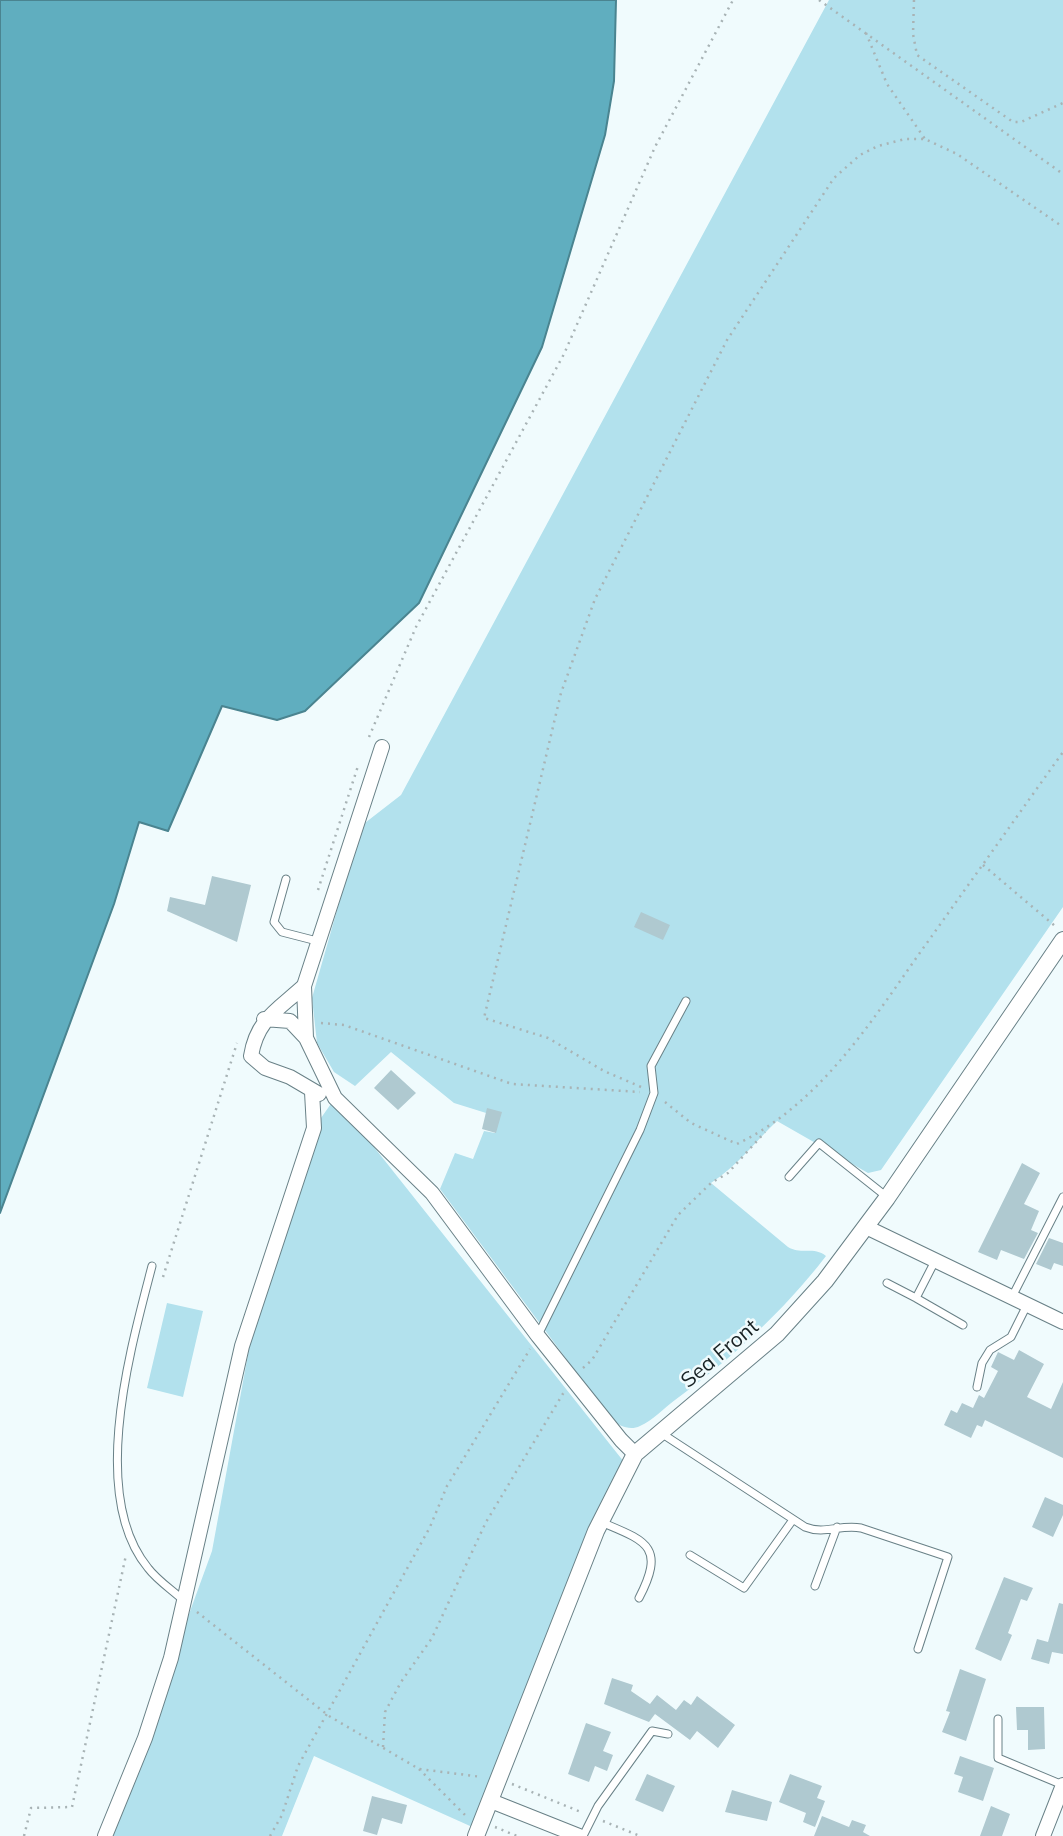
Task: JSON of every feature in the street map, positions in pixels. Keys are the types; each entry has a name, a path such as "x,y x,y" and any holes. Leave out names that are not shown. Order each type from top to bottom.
{"street":[{"path":"306,1038 304,986 382,747"},
{"name":"Sea Front","path":"479,1829 601,1522 635,1454 776,1334 825,1281 887,1198 1063,940"},
{"path":"304,986 264,1019 254,1038 251,1056 265,1068 290,1076 312,1092 335,1098"},
{"path":"264,1019 290,1021 306,1038 335,1098 432,1193 538,1336 635,1454"},
{"path":"105,1836 145,1738 171,1658 242,1346 314,1128 312,1092"},
{"path":"866,1227 1063,1322"},
{"path":"1044,1836 1063,1785"},
{"path":"491,1801 581,1836"}],"lane":[{"path":"286,879 274,922 282,932 317,942"},
{"path":"538,1336 640,1130 654,1093 651,1066 686,1001"},
{"path":"789,1177 819,1143 887,1198"},
{"path":"1012,1297 1063,1197"},
{"path":"916,1298 936,1259"},
{"path":"152,1266 122,1387 120,1496 132,1541 148,1568 184,1601"},
{"path":"887,1283 962,1325"},
{"path":"977,1387 982,1363 990,1350 1011,1337 1027,1304"},
{"path":"660,1432 792,1521 816,1532 837,1527 861,1528 948,1558 918,1649"},
{"path":"690,1555 744,1588 792,1521"},
{"path":"601,1522 643,1541 648,1547 651,1575 639,1598"},
{"path":"815,1586 837,1527"},
{"path":"998,1719 998,1758 1063,1785"},
{"path":"581,1836 652,1731 668,1734"}],"path":[{"path":"819,0 1063,174"},
{"path":"914,0 913,47 924,63 1013,122 1021,122 1063,103"},
{"path":"866,33 887,84 925,139"},
{"path":"768,1129 737,1143 691,1123 654,1093 604,1071 548,1038 484,1018 561,693 595,599 735,328 845,166 877,146 905,139 925,139 957,154 1062,225"},
{"path":"383,1747 385,1712 401,1682 432,1638 486,1522 572,1379 592,1360 678,1215 711,1183 728,1173 768,1129 823,1082 1063,752"},
{"path":"983,864 1063,933"},
{"path":"304,1022 344,1025 512,1084 654,1093"},
{"path":"270,1836 282,1815 298,1766 430,1527 447,1486 538,1336"},
{"path":"184,1601 328,1716 419,1769 479,1829 517,1836"},
{"path":"419,1769 500,1779 640,1836"}],"shaded area":[{"path":"0,0 616,0 614,81 605,135 542,347 419,603 305,711 277,720 222,706 168,831 139,822 114,904 0,1213"},
{"path":"829,0 1063,0 1063,907 881,1170 868,1173 777,1121 737,1162 711,1183 788,1247 826,1256 774,1315 736,1351 649,1421 629,1428 611,1419 440,1189 455,1153 473,1159 484,1131 495,1133 499,1117 454,1103 391,1052 355,1086 334,1072 317,1043 312,998 361,826 401,795"},
{"path":"335,1098 628,1467 479,1830 314,1756 282,1836 103,1836 154,1710 212,1551 260,1289 314,1128"},
{"path":"167,1303 203,1311 183,1397 147,1388"}],"building":[{"path":"212,876 251,885 237,942 167,911 170,897 205,905"},
{"path":"641,912 670,925 663,940 634,927"},
{"path":"391,1070 416,1093 398,1110 374,1088"},
{"path":"487,1108 502,1112 496,1133 482,1129"},
{"path":"1022,1163 1040,1173 1024,1204 1039,1211 1031,1230 1038,1233 1024,1259 1001,1250 997,1260 978,1252"},
{"path":"1049,1238 1063,1243 1063,1266 1054,1263 1051,1270 1036,1264"},
{"path":"1019,1350 1044,1364 1027,1397 1051,1409 1063,1382 1063,1458 985,1420 982,1427 977,1425 971,1438 944,1425 951,1410 957,1413 962,1403 973,1408 979,1395 984,1398 998,1371 991,1367 998,1352 1014,1360"},
{"path":"1045,1497 1063,1505 1063,1515 1053,1537 1032,1527"},
{"path":"1004,1577 1033,1588 1027,1601 1021,1599 1008,1633 1012,1635 1001,1661 975,1649"},
{"path":"1059,1603 1063,1604 1063,1654 1052,1652 1049,1664 1031,1659 1037,1639 1048,1642"},
{"path":"960,1669 986,1679 966,1741 942,1732 950,1712 946,1711"},
{"path":"612,1678 633,1685 631,1691 650,1704 657,1695 676,1710 684,1700 691,1705 697,1696 735,1725 718,1748 697,1731 690,1740 655,1714 649,1722 604,1704"},
{"path":"1016,1707 1044,1707 1045,1749 1028,1750 1028,1730 1017,1730"},
{"path":"586,1723 611,1732 603,1751 613,1755 607,1771 595,1766 589,1782 568,1774"},
{"path":"960,1756 994,1768 983,1801 958,1792 963,1777 954,1774"},
{"path":"647,1774 675,1786 663,1812 635,1800"},
{"path":"790,1774 822,1786 817,1798 825,1801 815,1827 803,1822 806,1813 779,1802"},
{"path":"732,1790 772,1802 767,1821 725,1812"},
{"path":"372,1796 407,1805 402,1824 382,1818 377,1835 363,1831"},
{"path":"991,1806 1010,1814 1002,1836 980,1836"},
{"path":"822,1816 849,1827 852,1820 866,1825 863,1832 870,1836 814,1836"}]}
